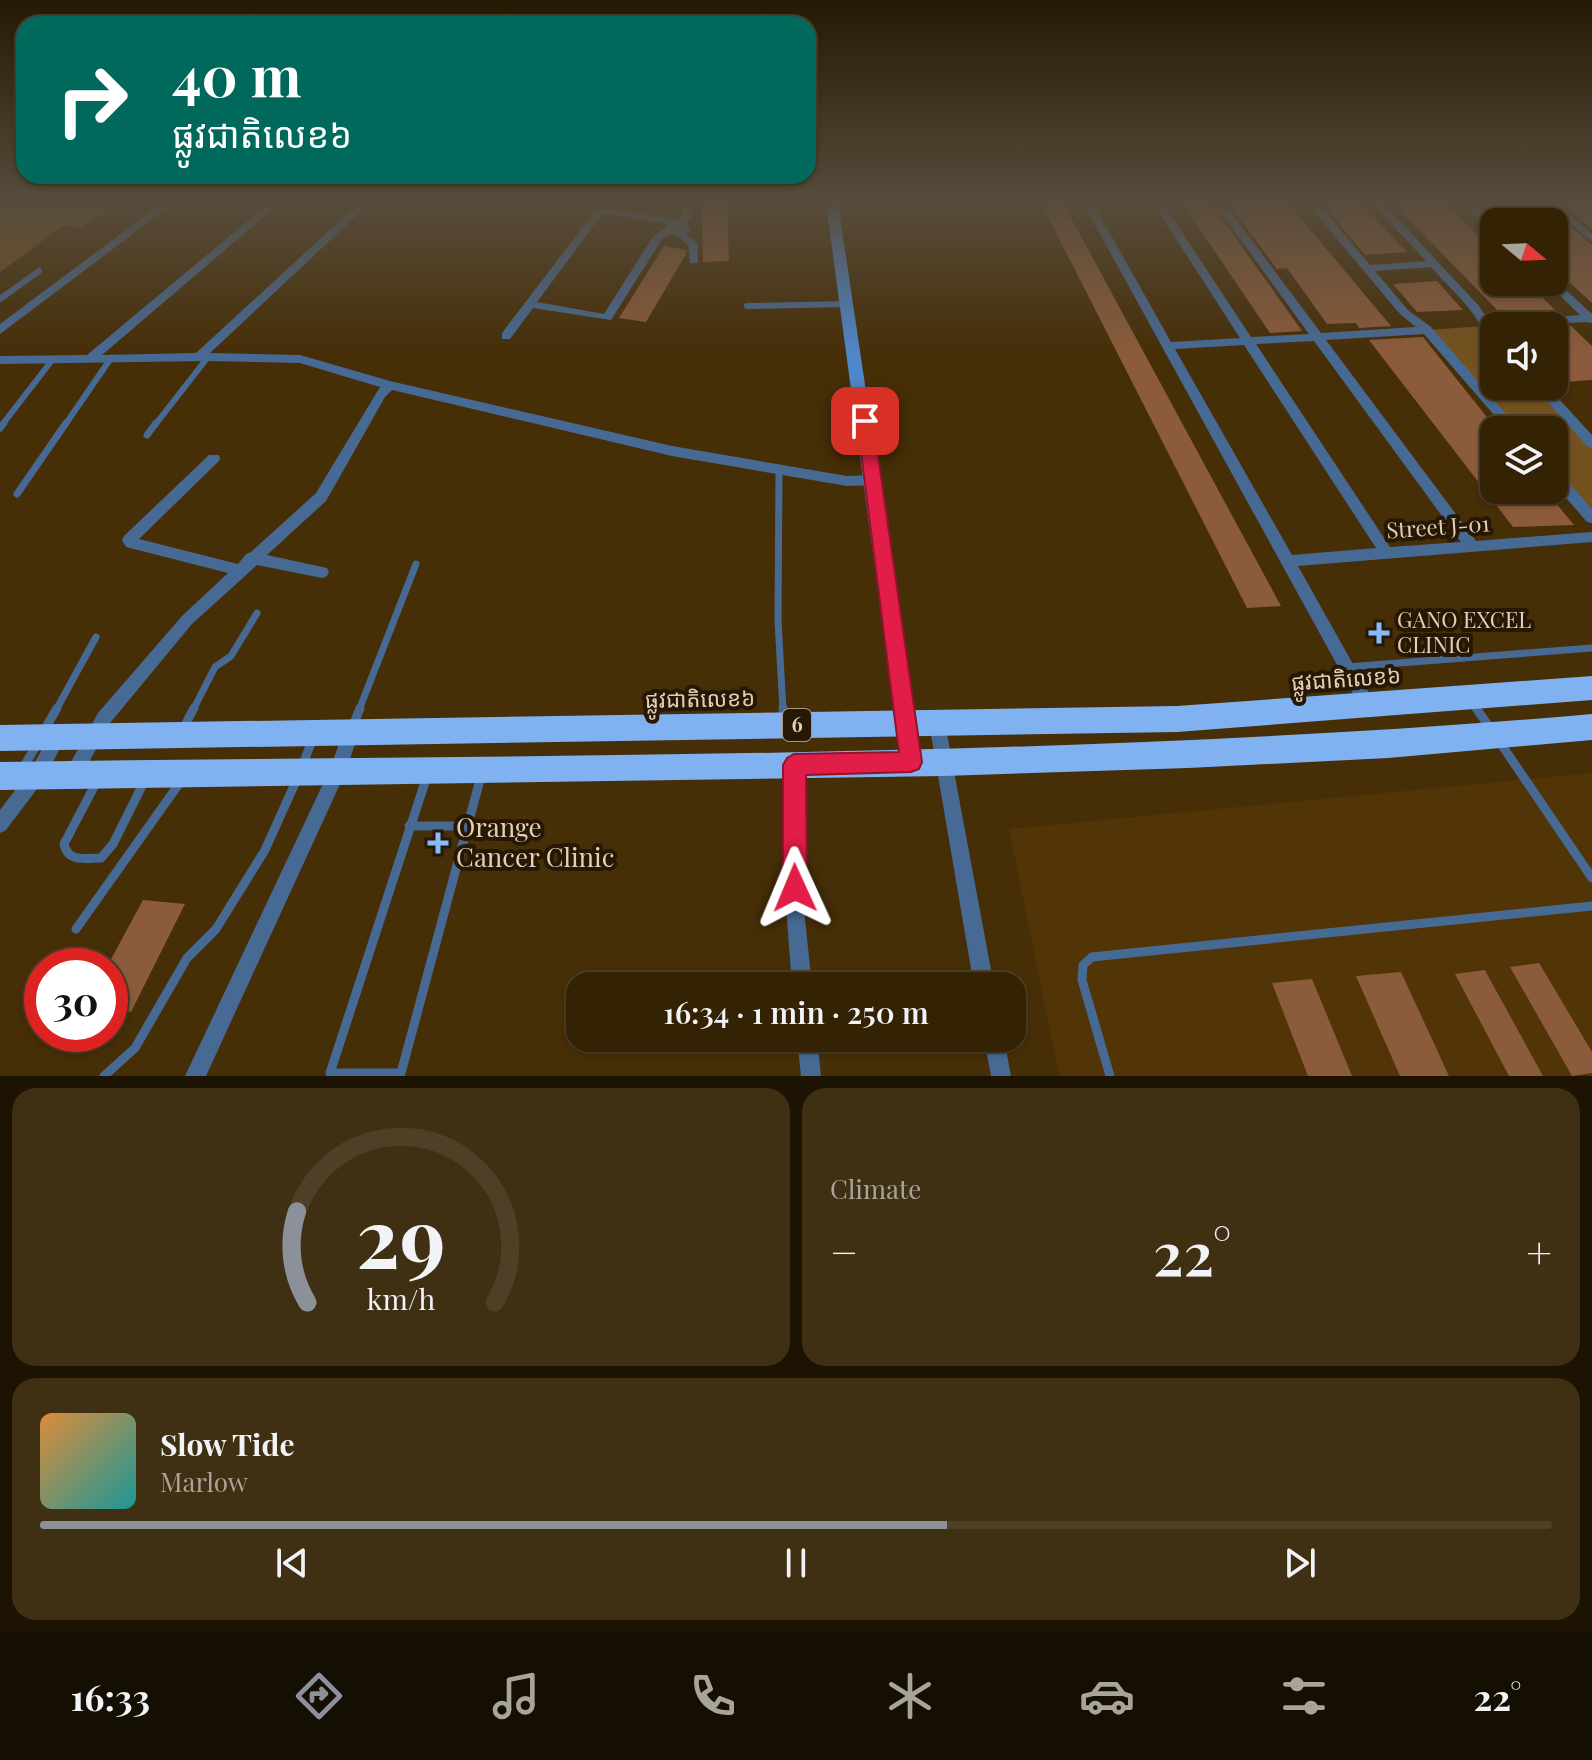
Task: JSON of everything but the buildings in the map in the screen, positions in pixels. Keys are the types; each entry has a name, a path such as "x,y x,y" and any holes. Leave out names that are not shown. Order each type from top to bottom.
{"highway":[{"name":"ផ្លូវជាតិលេខ៦","path":"0,738 1177,719 1592,688"},
{"name":"6","path":"19,775 794,765 1188,755 1592,727"}],"main road":[{"path":"839,253 874,480 911,762"}],"street":[{"path":"0,330 102,253"},
{"path":"91,358 215,253"},
{"path":"203,357 312,253"},
{"path":"506,336 568,253"},
{"path":"530,304 607,318 648,253"},
{"path":"694,253 694,261"},
{"path":"1116,253 1369,707"},
{"path":"1190,253 1386,553"},
{"path":"1256,253 1472,546"},
{"path":"1354,253 1404,312 1427,330 1502,416"},
{"path":"1424,253 1480,317"},
{"path":"1366,268 1434,264"},
{"path":"1566,296 1591,319"},
{"path":"1568,321 1591,319"},
{"path":"1167,346 1427,330"},
{"path":"0,360 300,359 389,385 672,451 847,481 874,480"},
{"path":"87,774 94,736 104,718 187,620 321,497 380,394 389,385"},
{"path":"1553,400 1592,443"},
{"path":"214,458 129,540 238,570"},
{"path":"1568,491 1592,518"},
{"name":"Street J-01","path":"1288,561 1592,537"},
{"path":"251,558 322,572"},
{"path":"937,723 981,972"},
{"path":"195,1076 338,771 351,732"},
{"path":"0,824 19,775 49,737"},
{"path":"794,765 796,919 801,972"},
{"path":"808,1052 811,1076"},
{"path":"997,1052 1001,1076"}],"lane":[{"path":"0,299 39,271"},
{"path":"747,306 847,304"},
{"path":"147,435 203,357"},
{"path":"17,494 111,358"},
{"path":"0,428 53,359"},
{"path":"779,470 778,621 784,725"},
{"path":"351,732 416,564"},
{"path":"180,735 215,667 231,656 257,613"},
{"path":"49,737 96,637"},
{"path":"1347,667 1592,648"},
{"path":"1470,698 1592,878"},
{"path":"104,1076 135,1048 187,958 216,929 265,850 316,732"},
{"path":"429,770 329,1074 401,1074 483,769"},
{"path":"87,774 64,844 66,853 72,858 101,858 113,844 148,773"},
{"path":"76,929 186,773"},
{"path":"409,826 468,826"},
{"path":"1110,1076 1082,980 1083,965 1092,957 1592,906"}],"shaded area":[{"path":"0,253 26,253 0,272"},
{"path":"1480,326 1480,391 1427,330"},
{"path":"1488,400 1553,400 1567,416 1502,416"},
{"path":"1568,417 1592,443 1592,516 1568,490"},
{"path":"1592,773 1592,1076 1059,1076 1009,829"}],"place":[{"name":"GANO EXCEL CLINIC","path":"1379,633"},
{"name":"Orange Cancer Clinic","path":"438,843"}],"route":[{"path":"795,888 794,765 911,762 865,421"}]}
